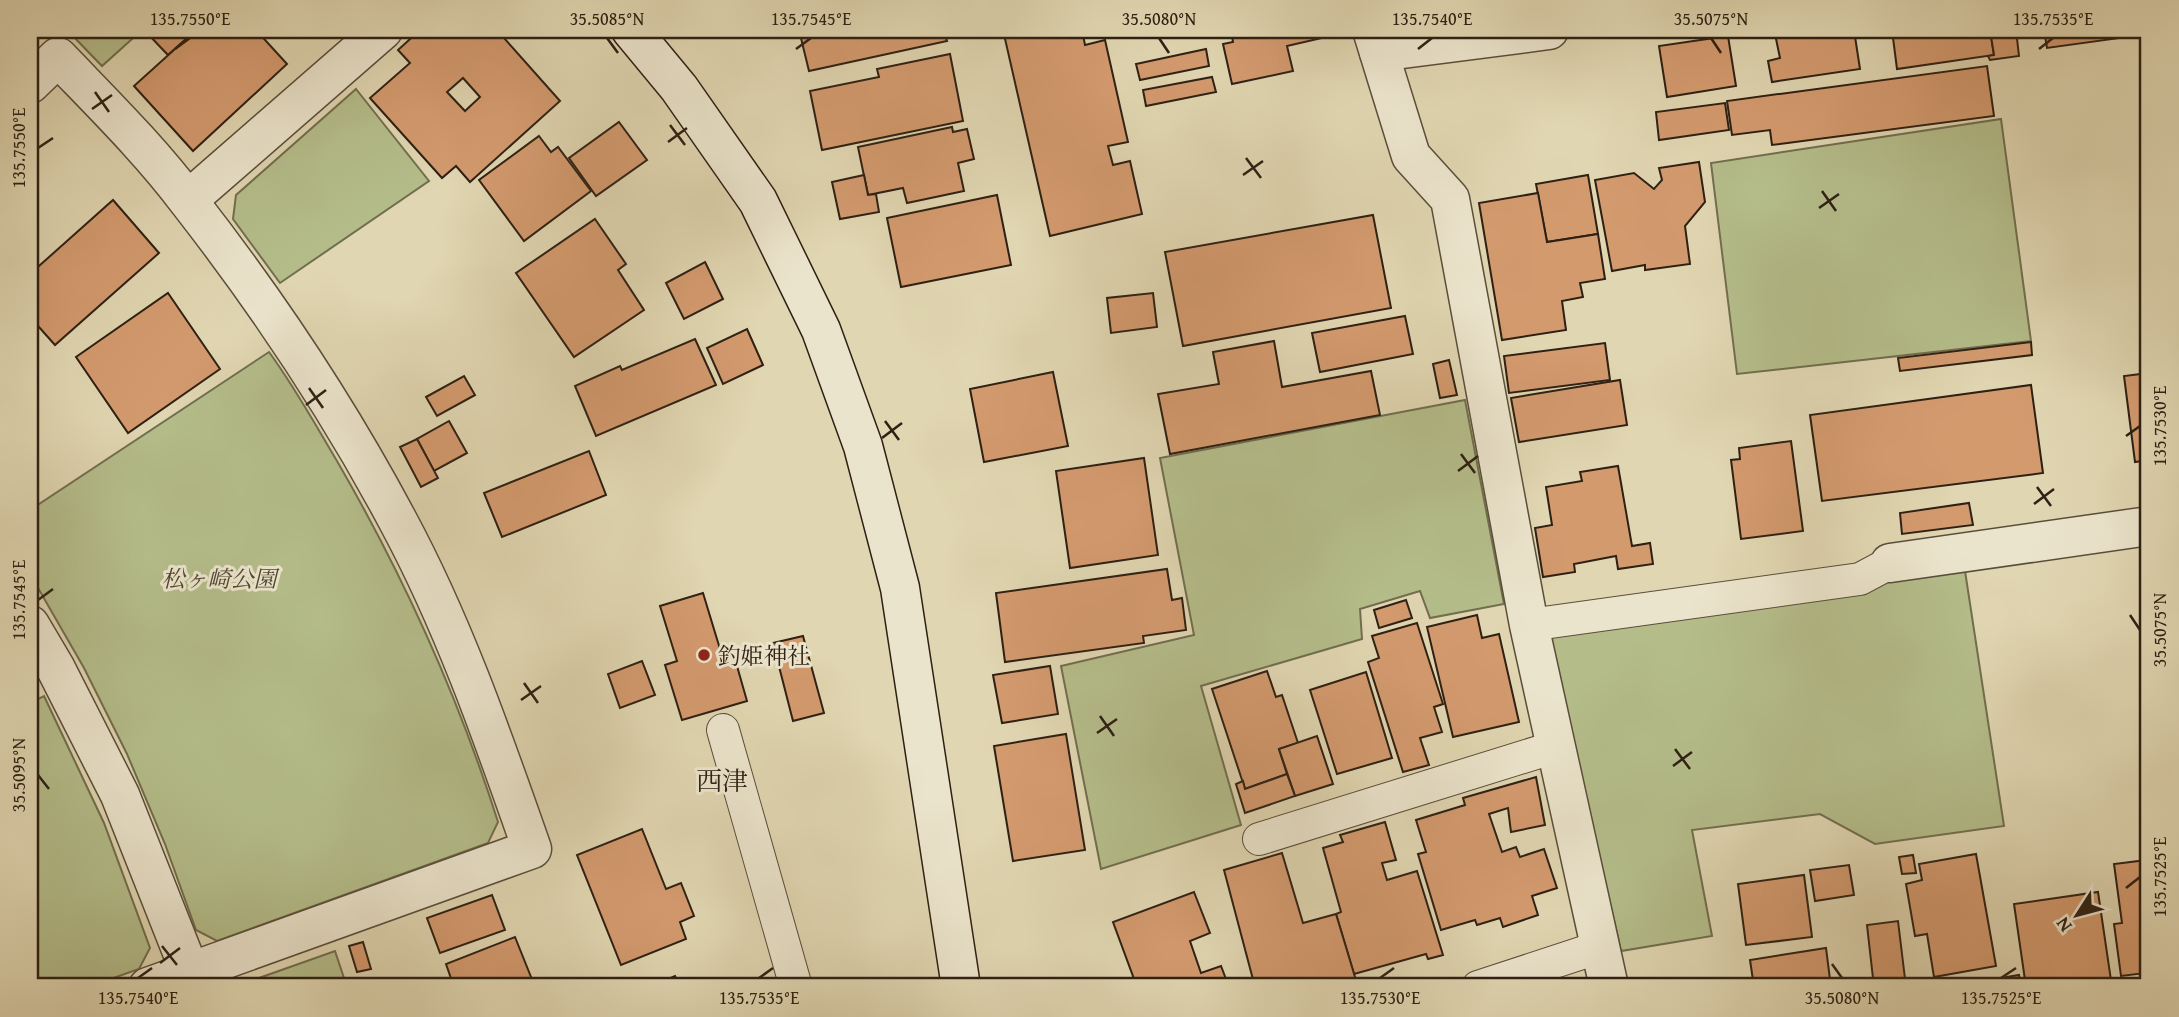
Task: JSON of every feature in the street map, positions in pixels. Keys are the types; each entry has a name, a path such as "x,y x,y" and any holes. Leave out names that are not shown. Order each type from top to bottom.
{"street":[{"path":"188,200 383,30"},
{"path":"631,30 680,88 758,201 821,330 863,446 900,588 961,987"},
{"path":"1549,30 1376,41 1411,156 1450,199 1529,625 1609,987"},
{"path":"30,85 58,57 116,117 188,200 288,336 342,421 399,522 448,628 490,731 532,849 148,987"},
{"path":"1890,563 2149,526"},
{"path":"30,625 56,669 120,795 190,972"}],"lane":[{"path":"1529,625 1860,579 1890,563"},
{"path":"723,730 796,987"},
{"path":"1259,839 1555,747"},
{"path":"1478,987 1600,947"}],"green space":[{"path":"67,30 142,30 102,66"},
{"path":"356,89 429,181 280,283 233,219 236,195"},
{"path":"2001,119 2031,341 1737,374 1711,163"},
{"name":"松ヶ崎公園","path":"269,352 337,461 406,592 447,682 498,822 488,843 217,941 196,930 165,844 127,754 84,668 30,574 30,510"},
{"path":"1465,400 1504,604 1430,618 1420,591 1360,609 1362,639 1201,686 1241,825 1101,869 1061,666 1194,635 1160,458"},
{"path":"1965,571 2004,826 1875,844 1820,814 1692,830 1712,936 1621,951 1547,629"},
{"path":"44,696 104,823 150,948 139,969 88,987 30,987 30,703"},
{"path":"335,951 347,987 261,987 259,978"}],"building":[{"path":"151,30 196,30 168,55 147,33"},
{"path":"196,30 256,30 287,64 193,151 134,86"},
{"path":"420,30 497,30 560,101 470,182 456,166 442,178 370,98 410,63 398,50","holes":["463,78 480,97 465,111 447,92"]},
{"path":"799,30 944,30 947,41 809,71"},
{"path":"1003,30 1082,30 1085,45 1105,40 1128,142 1108,146 1113,165 1130,161 1142,214 1050,236"},
{"path":"1231,30 1338,30 1339,34 1287,46 1293,71 1232,84 1223,44 1233,42"},
{"path":"1805,30 1854,30 1860,69 1772,82 1768,61 1780,58 1775,34"},
{"path":"1892,30 1990,30 1994,55 1897,69"},
{"path":"1990,30 2016,30 2019,56 1990,60 1988,56 1994,55"},
{"path":"2019,30 2044,30 2045,34 2020,38"},
{"path":"2044,30 2149,30 2149,34 2047,48"},
{"path":"1728,36 1736,86 1667,97 1659,46"},
{"path":"1206,49 1209,66 1140,80 1136,64"},
{"path":"950,54 963,121 822,150 810,91 879,77 877,69"},
{"path":"1987,66 1994,116 1772,145 1770,130 1732,135 1727,101"},
{"path":"1212,77 1216,92 1146,106 1143,90"},
{"path":"1725,103 1729,130 1659,140 1656,112"},
{"path":"619,122 647,160 596,196 569,158"},
{"path":"952,127 953,132 967,129 974,159 958,163 964,191 907,203 903,188 868,195 858,147"},
{"path":"539,136 551,152 558,147 591,191 524,241 479,180"},
{"path":"1699,162 1705,202 1685,226 1690,264 1645,270 1645,265 1612,271 1595,180 1634,173 1654,189 1662,180 1659,168"},
{"path":"864,175 868,195 876,194 879,212 840,219 832,182"},
{"path":"1588,175 1598,234 1547,242 1536,184"},
{"path":"1538,193 1547,242 1598,234 1605,279 1580,283 1583,297 1562,301 1566,330 1502,340 1479,203"},
{"path":"997,195 1011,265 901,287 887,218"},
{"path":"113,200 159,253 55,345 30,317 30,274"},
{"path":"1373,215 1391,308 1183,346 1165,252"},
{"path":"595,219 626,264 618,270 644,310 574,357 516,273"},
{"path":"705,262 723,299 684,319 666,283"},
{"path":"168,293 220,369 128,433 76,357"},
{"path":"1153,293 1157,327 1111,333 1107,298"},
{"path":"1405,316 1413,354 1320,372 1312,333"},
{"path":"747,329 763,365 723,384 707,348"},
{"path":"695,339 716,385 596,436 575,386 620,366 622,370"},
{"path":"1274,341 1282,387 1371,371 1380,415 1170,454 1158,394 1219,384 1213,352"},
{"path":"2031,342 2032,355 1900,371 1898,358"},
{"path":"1605,343 1610,380 1509,393 1504,356"},
{"path":"1449,360 1457,395 1440,398 1433,364"},
{"path":"1053,372 1068,446 984,462 970,389"},
{"path":"2149,373 2149,460 2135,462 2124,376"},
{"path":"464,376 475,395 437,416 426,397"},
{"path":"1620,380 1627,425 1519,442 1511,398"},
{"path":"2031,385 2043,473 1822,501 1810,415"},
{"path":"449,421 467,453 434,471 417,439"},
{"path":"417,439 438,478 421,487 400,447"},
{"path":"1791,441 1803,531 1741,539 1731,460 1740,459 1739,448"},
{"path":"589,451 606,495 502,537 484,493"},
{"path":"1144,458 1158,555 1070,568 1056,471"},
{"path":"1618,466 1632,546 1650,543 1653,564 1618,569 1616,556 1574,564 1575,572 1543,577 1535,528 1552,525 1546,487 1582,481 1580,472"},
{"path":"1969,503 1973,525 1902,534 1900,513"},
{"path":"1167,569 1172,600 1182,598 1186,630 1143,636 1144,643 1005,662 996,593"},
{"name":"釣姫神社","path":"703,593 720,649 731,645 747,701 682,720 665,665 677,661 660,606"},
{"path":"1406,600 1412,618 1379,628 1374,610"},
{"path":"1477,615 1482,638 1499,634 1519,722 1453,737 1427,627"},
{"path":"1417,623 1443,704 1434,707 1442,732 1420,738 1429,765 1403,772 1368,662 1379,658 1372,636"},
{"path":"803,636 824,713 793,721 773,643"},
{"path":"642,661 655,695 620,708 608,674"},
{"path":"1050,666 1058,714 1002,723 993,675"},
{"path":"1267,671 1276,697 1282,695 1298,743 1279,749 1287,774 1245,789 1212,689"},
{"path":"1366,672 1392,758 1337,774 1310,690"},
{"path":"1066,734 1085,850 1013,861 994,746"},
{"path":"1317,736 1333,784 1295,796 1279,749"},
{"path":"1287,774 1295,796 1245,813 1236,784 1243,781 1245,789"},
{"path":"1536,777 1545,825 1511,832 1508,808 1489,814 1502,852 1516,847 1520,857 1544,849 1557,888 1532,896 1538,915 1503,927 1500,918 1477,925 1475,920 1441,930 1418,854 1426,852 1416,820 1465,805 1463,798"},
{"path":"1385,822 1396,860 1382,863 1387,880 1417,871 1443,955 1428,959 1426,954 1354,974 1336,914 1341,912 1323,848 1343,842 1340,835"},
{"path":"642,829 666,889 681,883 694,916 680,922 686,939 621,965 577,855"},
{"path":"2149,844 2147,987 2145,973 2121,976 2114,924 2122,923 2114,864 2146,860 2145,845"},
{"path":"1282,853 1303,923 1336,914 1358,987 1255,987 1224,870"},
{"path":"1976,854 1996,966 1934,977 1927,934 1915,936 1906,884 1922,880 1919,864"},
{"path":"1913,855 1916,873 1902,874 1899,857"},
{"path":"1849,865 1854,895 1815,901 1810,870"},
{"path":"1804,875 1812,937 1746,945 1738,884"},
{"path":"1194,892 1210,933 1190,941 1201,973 1221,966 1229,987 1137,987 1113,922"},
{"path":"2098,892 2112,987 2026,987 2014,904"},
{"path":"492,895 505,930 440,953 427,918"},
{"path":"1898,921 1906,987 1874,987 1867,925"},
{"path":"515,937 535,987 454,987 446,964"},
{"path":"363,942 371,969 357,972 349,946"},
{"path":"1826,948 1831,987 1754,987 1750,960"},
{"path":"2019,975 2021,987 1972,987 1971,983"},
{"path":"675,976 680,987 649,987"}],"place":[{"name":"釣姫神社","path":"704,655"}],"district":[{"name":"西津","path":"722,780"}]}
